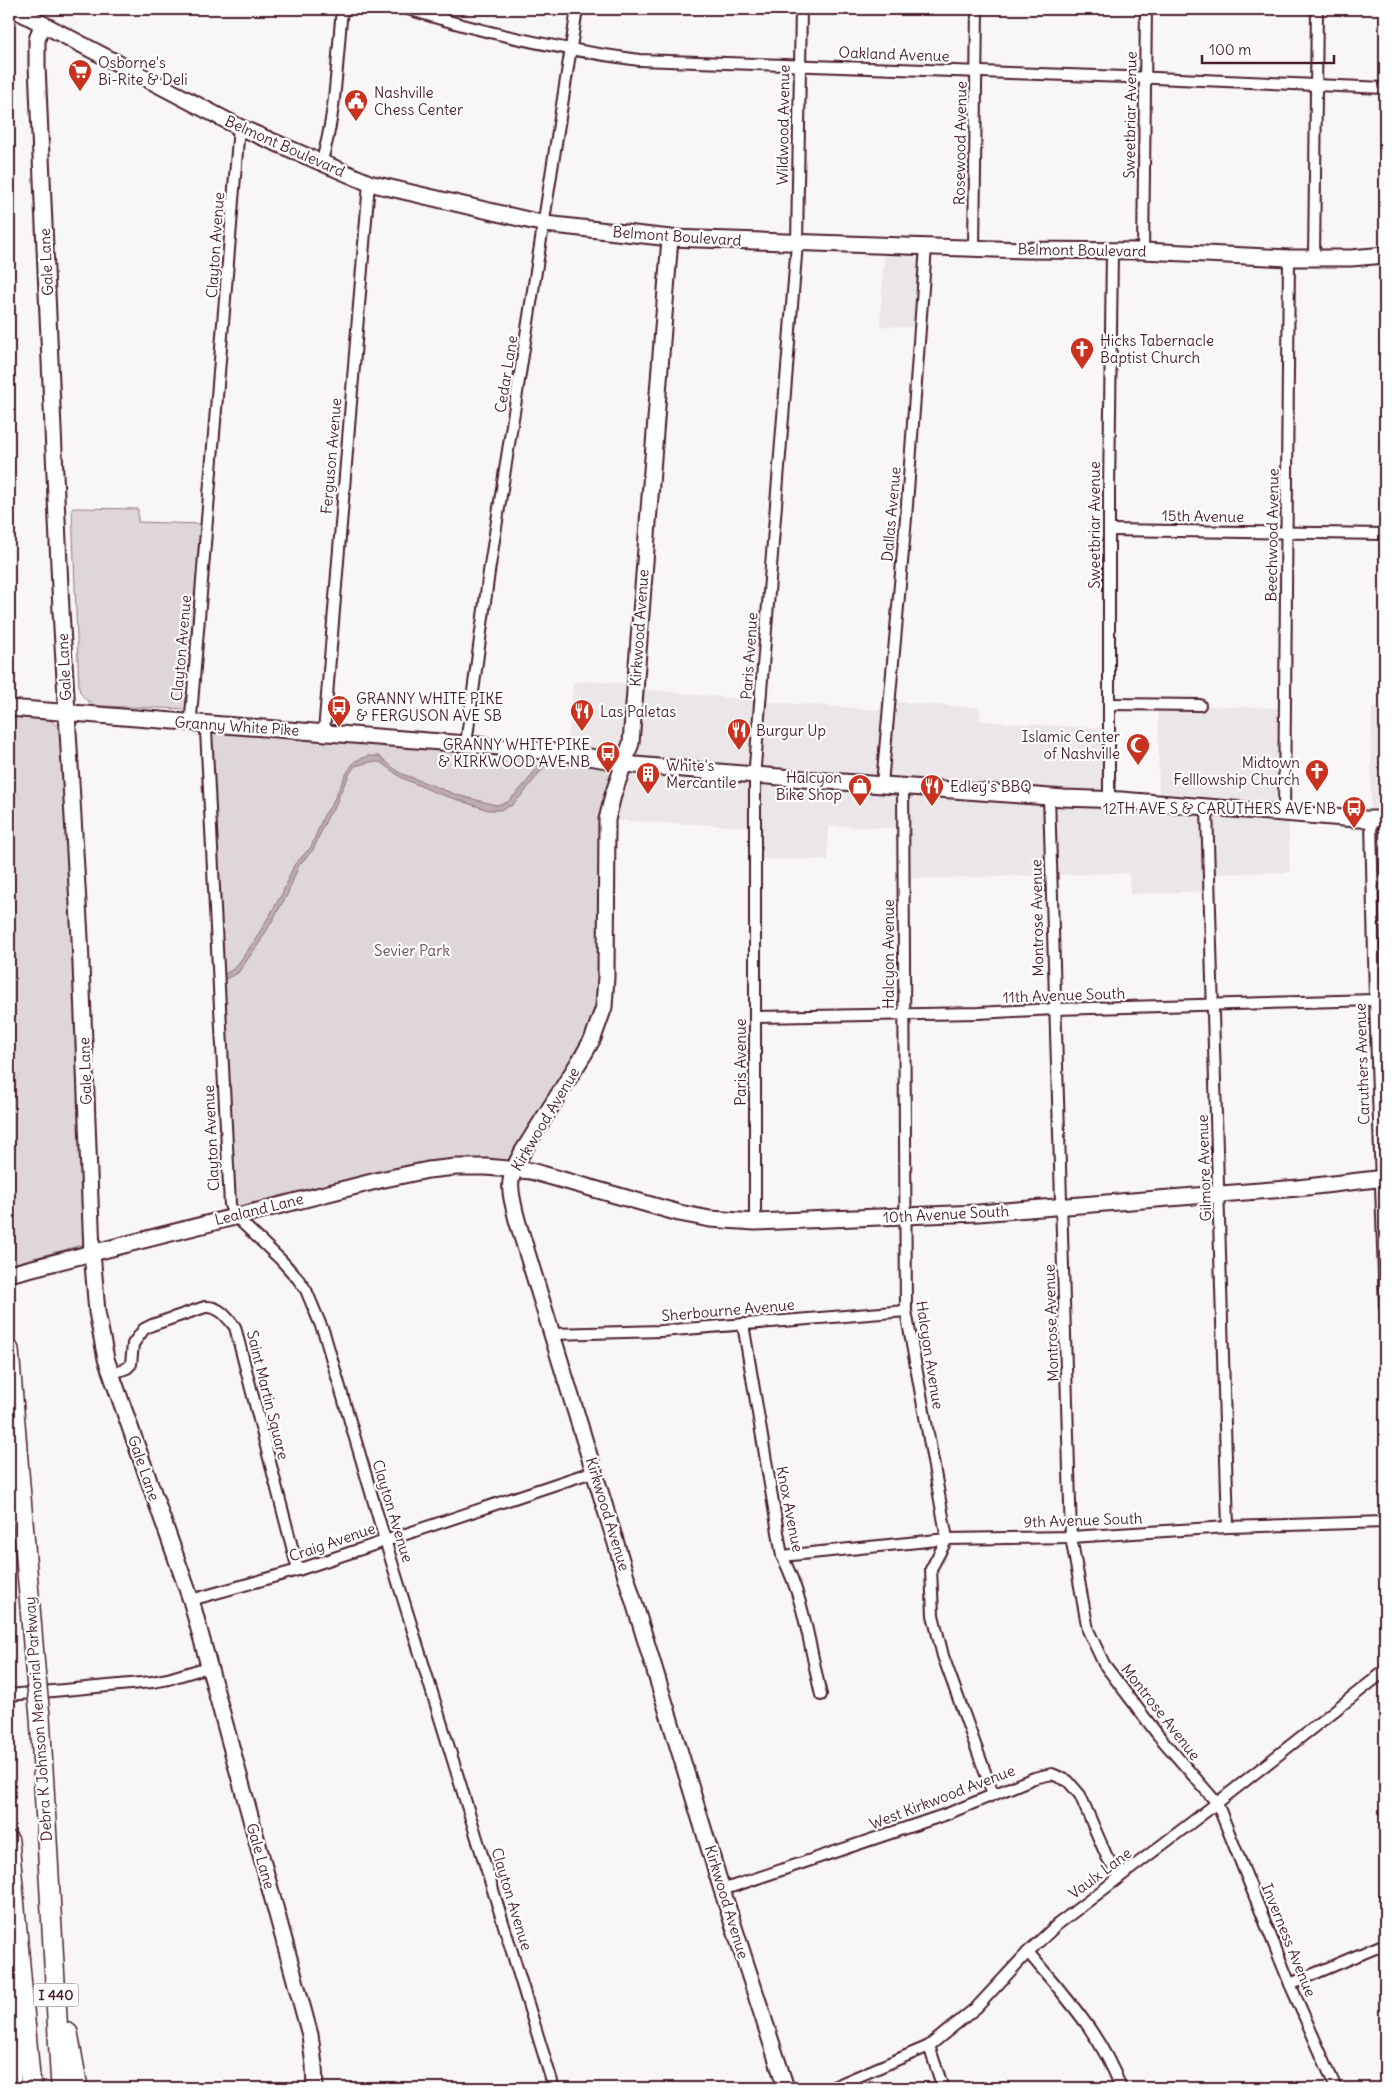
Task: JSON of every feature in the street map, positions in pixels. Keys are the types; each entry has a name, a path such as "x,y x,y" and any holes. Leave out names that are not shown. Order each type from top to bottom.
{"highway":[{"name":"Debra K Johnson Memorial Parkway","path":"9,1350 40,1716 61,2088"},
{"name":"I 440","path":"9,1841 31,2088"},
{"path":"50,1901 78,2088"},
{"path":"9,1972 11,2088"}],"street":[{"name":"Belmont Boulevard","path":"14,9 239,127 369,183 545,224 670,238 974,248 1144,251 1289,258 1352,258 1385,254"},
{"path":"321,163 327,147 342,9"},
{"name":"Oakland Avenue","path":"412,9 484,32 570,51 639,60 1145,77 1385,88"},
{"name":"Cedar Lane","path":"466,744 489,572 545,224 577,9"},
{"name":"Wildwood Avenue","path":"797,242 801,9"},
{"name":"Rosewood Avenue","path":"974,248 977,9"},
{"name":"Sweetbriar Avenue","path":"1144,251 1146,9"},
{"path":"1314,258 1317,9"},
{"name":"Gale Lane","path":"42,24 37,40 37,66 80,948 92,1252 97,1312 106,1359 191,1600 310,2035 315,2088"},
{"name":"Clayton Avenue","path":"239,127 191,714 206,730 230,1204 234,1215 281,1260 306,1290 324,1333 385,1540 554,2088"},
{"name":"Ferguson Avenue","path":"324,732 369,183"},
{"name":"Kirkwood Avenue","path":"670,238 631,743 613,795 607,820 606,977 604,1007 595,1033 584,1054 512,1170 510,1183 511,1195 722,1890 786,2088"},
{"name":"Paris Avenue","path":"755,1222 755,774 797,242"},
{"name":"Dallas Avenue","path":"882,784 906,518 926,246"},
{"name":"Sweetbriar Avenue","path":"1109,799 1109,473 1112,251"},
{"name":"Beechwood Avenue","path":"1284,813 1289,258"},
{"name":"15th Avenue","path":"1110,530 1385,534"},
{"path":"1109,704 1200,705"},
{"name":"Granny White Pike","path":"9,708 466,744 755,774 1378,819"},
{"name":"Halcyon Avenue","path":"903,785 906,1311 948,1539"},
{"name":"Montrose Avenue","path":"1049,796 1071,1537 1088,1630 1104,1664 1158,1735 1217,1804"},
{"name":"Gilmore Avenue","path":"1207,808 1220,1194 1228,1527"},
{"name":"Caruthers Avenue","path":"1378,819 1375,1000 1384,1178 1385,1308"},
{"name":"11th Avenue South","path":"755,1017 978,1013 1375,1000"},
{"name":"Lealand Lane","path":"9,1274 234,1215 428,1170 468,1166 512,1170"},
{"name":"10th Avenue South","path":"512,1170 531,1171 679,1213 710,1219 755,1222 978,1213 1220,1194 1384,1178"},
{"name":"Saint Martin Square","path":"111,1374 127,1368 131,1364 133,1344 144,1329 162,1320 205,1307 213,1307 223,1312 235,1327 298,1570"},
{"name":"Sherbourne Avenue","path":"553,1334 661,1331 906,1311"},
{"name":"Knox Avenue","path":"743,1324 782,1556 791,1573 800,1604 821,1695"},
{"name":"Craig Avenue","path":"191,1600 298,1570 595,1471"},
{"name":"9th Avenue South","path":"782,1556 948,1539 1071,1537 1228,1527 1385,1522"},
{"path":"948,1539 931,1569 933,1615 942,1656 993,1794"},
{"path":"9,1695 152,1682 208,1667"},
{"name":"Vaulx Lane","path":"831,2088 928,2046 977,2007 1028,1952 1058,1924 1217,1804 1385,1671"},
{"name":"West Kirkwood Avenue","path":"722,1890 948,1814 993,1794 1046,1774 1052,1774 1068,1781 1080,1795 1107,1857 1120,1876"},
{"name":"Inverness Avenue","path":"1217,1804 1290,1984 1336,2088"},
{"path":"1290,1984 1385,1944"},
{"path":"1028,1952 1082,2015 1113,2067 1120,2088"},
{"path":"928,2046 943,2088"}],"shaded area":[{"path":"885,245 926,247 920,328 880,326"},
{"path":"573,682 629,684 641,689 769,702 880,710 881,701 980,708 980,721 1109,729 1109,799 1159,803 1158,705 1285,708 1290,872 1210,874 1210,891 1130,894 1129,873 903,879 903,828 828,826 828,860 755,859 754,827 607,820 625,763 567,753"},
{"path":"1372,707 1385,707 1385,909 1372,909 1370,846"},
{"path":"368,756 379,756 400,773 457,795 496,805 508,802 526,783 541,762 547,763 512,805 500,810 488,810 434,792 402,778 380,762 370,762 355,766 340,793 335,807 328,816 313,850 299,865 287,895 260,942 238,973 223,980 223,975 235,968 255,940 282,894 294,865 311,847 324,815 332,804 345,776 355,761"},
{"path":"1385,1039 1385,1178 1376,1040"}],"green space":[{"path":"72,508 138,509 138,522 202,524 186,709 99,706 86,700 82,695 79,689"},
{"path":"9,714 46,718 57,726 60,733 68,874 72,895 85,1244 9,1265"},
{"name":"Sevier Park","path":"210,730 480,750 541,762 613,768 602,810 602,990 592,1030 508,1164 467,1162 233,1213"}],"place":[{"name":"Osborne's Bi-Rite & Deli","path":"80,92"},
{"name":"Nashville Chess Center","path":"356,122"},
{"name":"Hicks Tabernacle Baptist Church","path":"1082,370"},
{"name":"GRANNY WHITE PIKE & FERGUSON AVE SB","path":"339,728"},
{"name":"Las Paletas","path":"582,732"},
{"name":"Burgur Up","path":"739,751"},
{"name":"Islamic Center of Nashville","path":"1138,766"},
{"name":"GRANNY WHITE PIKE & KIRKWOOD AVE NB","path":"608,774"},
{"name":"Midtown Felllowship Church","path":"1317,792"},
{"name":"White's Mercantile","path":"648,795"},
{"name":"Halcyon Bike Shop","path":"860,807"},
{"name":"Edley's BBQ","path":"932,807"},
{"name":"12TH AVE S & CARUTHERS AVE NB","path":"1354,829"}]}
